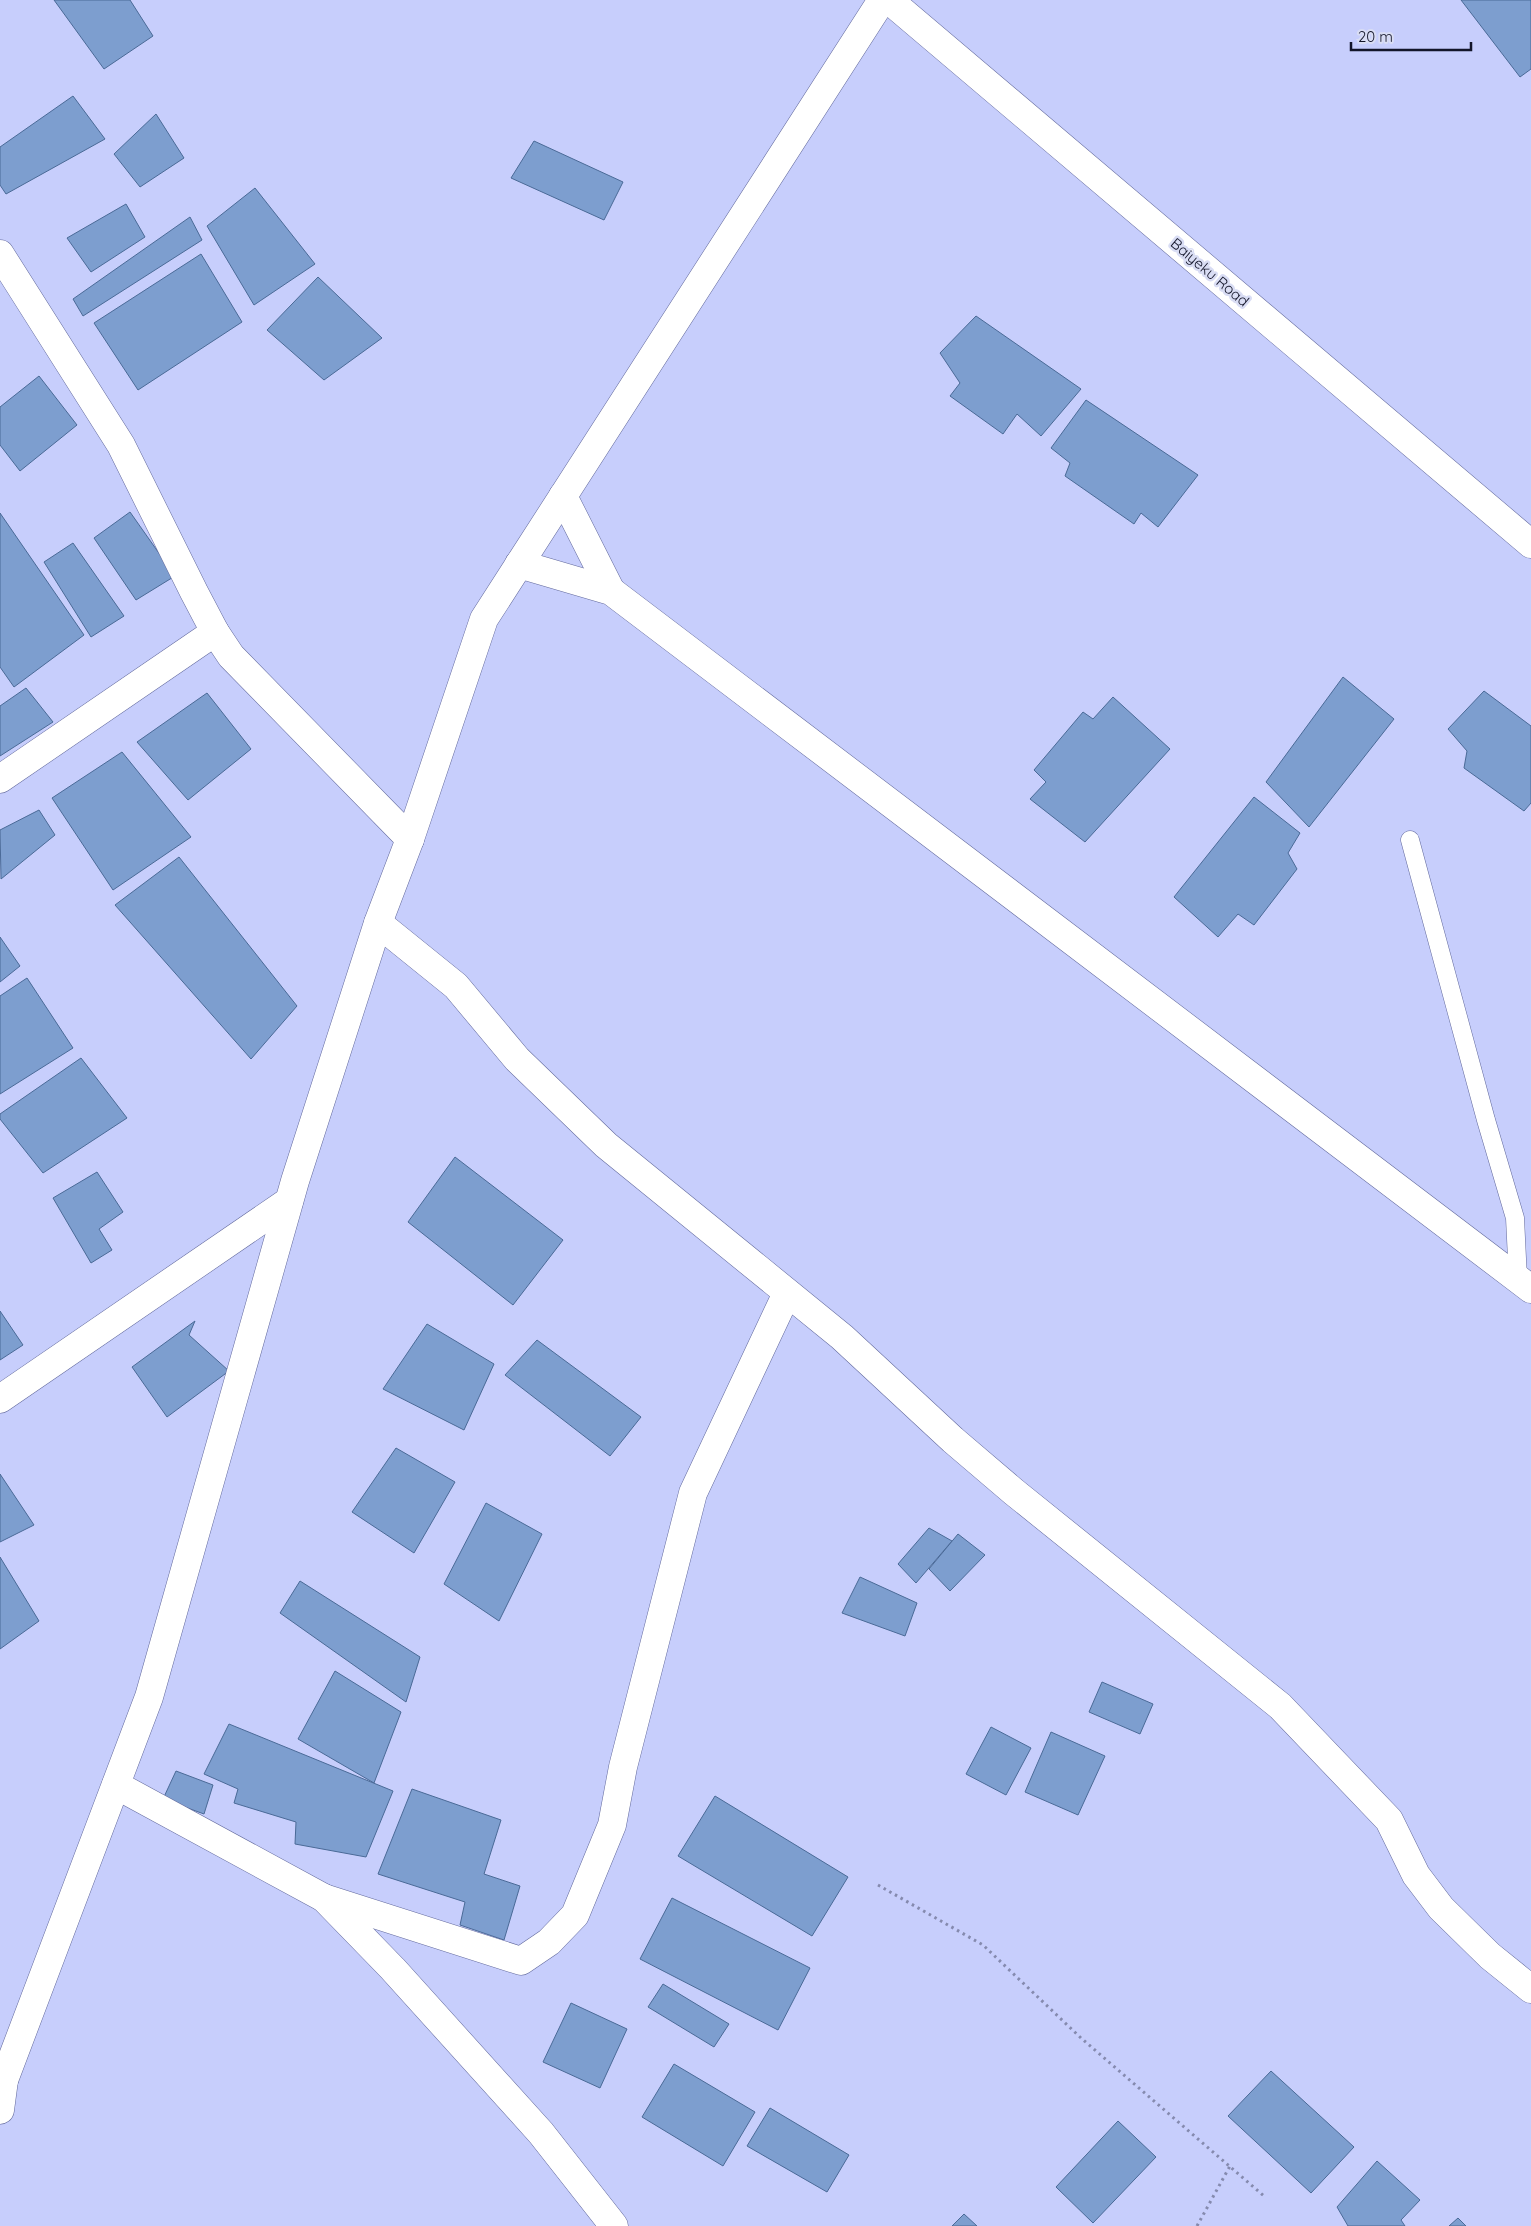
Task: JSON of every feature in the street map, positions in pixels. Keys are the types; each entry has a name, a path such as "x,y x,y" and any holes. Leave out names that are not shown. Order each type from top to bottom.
{"street":[{"path":"0,2110 2,2080 149,1697 289,1201 378,923 410,839 484,618 882,0"},
{"name":"Baiyeku Road","path":"889,0 1531,544"},
{"path":"0,254 121,446 215,632 231,656 410,839"},
{"path":"563,496 611,591"},
{"path":"519,564 611,591 1524,1284"},
{"path":"0,779 215,632"},
{"path":"378,923 456,986 517,1059 606,1145 842,1337 953,1440 1008,1486 1280,1706 1389,1820 1416,1875 1441,1908 1490,1956 1531,1989"},
{"path":"0,1399 289,1201"},
{"path":"116,1785 324,1898 521,1961 550,1942 575,1915 612,1825 626,1758 693,1492 787,1293"},
{"path":"324,1898 393,1969 541,2133 614,2226"}],"lane":[{"path":"1410,840 1486,1120 1515,1218 1524,1284"}],"path":[{"path":"878,1885 983,1945 1081,2038 1264,2196"},
{"path":"1197,2226 1230,2166"}],"building":[{"path":"54,0 130,0 153,36 104,69"},
{"path":"1461,0 1531,0 1531,69 1520,77"},
{"path":"73,96 105,139 6,194 0,185 0,147"},
{"path":"156,114 184,158 140,187 114,154"},
{"path":"534,141 623,182 604,220 511,178"},
{"path":"255,188 315,264 254,305 207,226"},
{"path":"126,204 145,237 91,272 67,238"},
{"path":"190,217 202,240 83,316 73,299"},
{"path":"201,254 242,322 138,390 94,323"},
{"path":"318,277 382,338 324,380 267,330"},
{"path":"976,316 1081,389 1041,436 1017,414 1003,434 950,396 960,383 940,353"},
{"path":"39,376 77,425 20,471 0,445 0,407"},
{"path":"1086,400 1198,475 1158,527 1141,513 1134,524 1065,476 1070,463 1051,448"},
{"path":"130,512 175,576 136,600 94,538"},
{"path":"0,513 84,635 14,687 0,667"},
{"path":"73,543 124,616 91,637 44,562"},
{"path":"1343,677 1394,719 1309,827 1266,782"},
{"path":"26,688 53,722 0,756 0,706"},
{"path":"1484,691 1531,726 1531,803 1524,811 1464,768 1467,751 1448,729"},
{"path":"207,693 251,749 188,800 137,742"},
{"path":"1113,697 1170,749 1085,842 1030,799 1046,782 1034,770 1083,712 1093,719"},
{"path":"122,752 191,837 113,890 52,798"},
{"path":"1254,797 1300,833 1288,853 1297,869 1254,925 1238,914 1218,937 1174,897"},
{"path":"39,810 55,835 1,879 0,830"},
{"path":"179,857 297,1006 251,1059 115,905"},
{"path":"0,937 20,966 0,982"},
{"path":"27,978 73,1048 0,1094 0,996"},
{"path":"81,1058 127,1118 43,1173 0,1119 0,1114"},
{"path":"455,1157 563,1240 513,1305 408,1222"},
{"path":"97,1172 123,1212 99,1229 112,1250 91,1263 53,1198"},
{"path":"0,1311 23,1345 0,1360"},
{"path":"195,1321 189,1335 229,1371 167,1417 132,1367"},
{"path":"427,1324 494,1364 464,1430 383,1389"},
{"path":"537,1340 641,1417 610,1456 505,1375"},
{"path":"396,1448 455,1482 414,1553 352,1512"},
{"path":"0,1474 34,1525 0,1542"},
{"path":"486,1503 542,1534 499,1621 444,1584"},
{"path":"929,1528 952,1541 916,1583 898,1564"},
{"path":"958,1534 985,1555 950,1591 929,1569"},
{"path":"0,1557 39,1621 0,1649"},
{"path":"860,1577 917,1603 905,1636 842,1613"},
{"path":"300,1581 420,1657 406,1702 280,1613"},
{"path":"335,1671 401,1712 374,1783 298,1739"},
{"path":"1102,1682 1153,1704 1140,1734 1089,1712"},
{"path":"229,1724 393,1791 366,1857 295,1844 296,1822 234,1803 238,1789 204,1774"},
{"path":"991,1727 1031,1748 1006,1795 966,1774"},
{"path":"1051,1732 1105,1756 1078,1815 1025,1792"},
{"path":"176,1771 213,1785 204,1814 163,1799"},
{"path":"412,1789 501,1820 484,1874 520,1886 504,1940 460,1925 465,1902 378,1874"},
{"path":"715,1796 848,1877 812,1936 678,1856"},
{"path":"672,1898 810,1968 778,2030 640,1959"},
{"path":"663,1984 729,2024 714,2047 648,2007"},
{"path":"571,2003 627,2029 600,2088 543,2062"},
{"path":"674,2064 755,2112 723,2166 642,2117"},
{"path":"1271,2071 1354,2147 1311,2193 1228,2116"},
{"path":"770,2108 849,2155 827,2192 747,2146"},
{"path":"1118,2121 1156,2157 1093,2223 1056,2187"},
{"path":"1377,2161 1420,2200 1401,2220 1405,2226 1348,2226 1337,2207"},
{"path":"964,2214 977,2226 952,2226"},
{"path":"1458,2218 1466,2226 1449,2226"}]}
